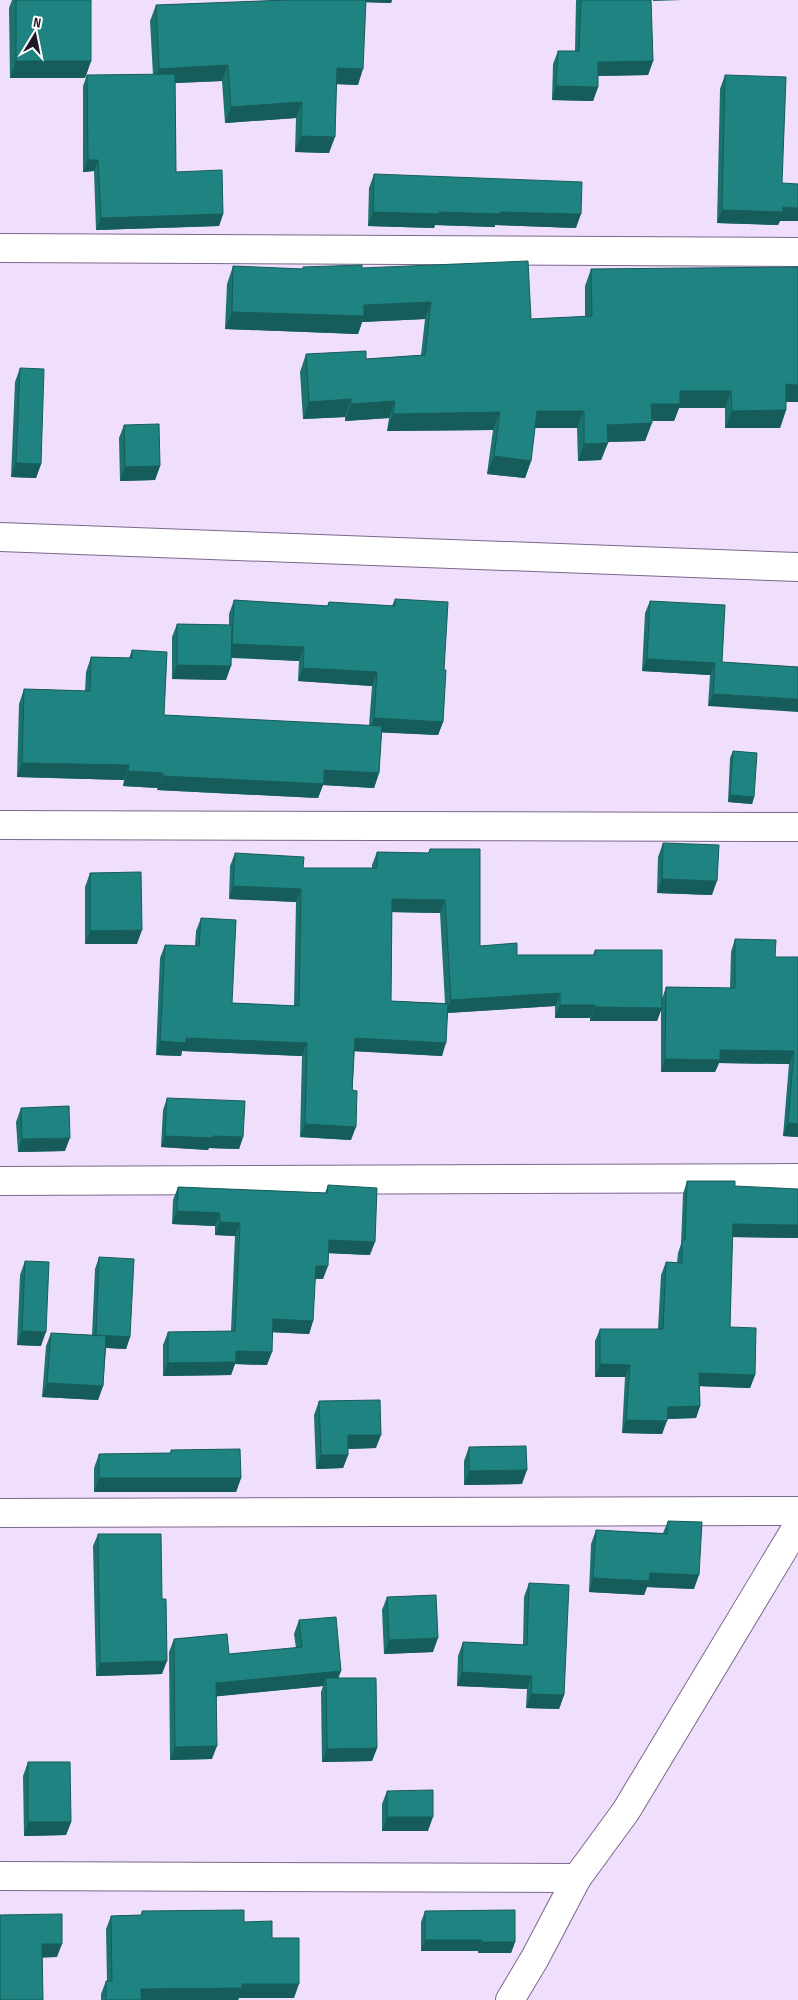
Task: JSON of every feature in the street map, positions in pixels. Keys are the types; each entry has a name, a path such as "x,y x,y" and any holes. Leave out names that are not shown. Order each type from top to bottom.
{"street":[{"path":"0,248 798,252"},
{"path":"0,537 798,567"},
{"path":"0,825 798,827"},
{"path":"0,1181 798,1178"},
{"path":"0,1514 798,1511"},
{"path":"510,2000 535,1958 577,1878 626,1811 798,1525"},
{"path":"0,1876 577,1878"}],"building":[{"path":"16,0 91,0 91,61 16,61"},
{"path":"288,0 366,0 363,69 337,68 335,137 301,136 302,102 231,107 228,65 159,69 156,5"},
{"path":"581,0 651,0 653,61 598,62 598,87 556,86 558,51 579,51"},
{"path":"175,74 176,172 222,170 223,214 101,218 98,160 88,160 87,75"},
{"path":"725,75 786,77 782,183 798,184 798,208 783,207 783,212 722,210"},
{"path":"374,174 582,182 581,214 373,212"},
{"path":"528,261 531,319 592,316 591,269 798,267 798,385 786,384 786,410 732,411 731,391 680,391 680,404 651,404 652,423 607,425 608,443 584,444 584,411 537,411 531,461 494,456 500,412 393,414 395,401 351,404 351,399 309,402 306,354 366,351 366,359 425,355 431,302 364,305 364,316 232,312 233,266 303,269 303,267 362,265 362,268"},
{"path":"20,368 44,369 41,464 16,463"},
{"path":"159,424 160,466 125,467 124,425"},
{"path":"395,599 448,602 443,722 374,718 377,672 303,668 304,647 232,644 234,600 328,606 329,602 395,606"},
{"path":"650,601 725,605 722,662 798,667 798,699 713,694 715,663 647,659"},
{"path":"177,624 232,625 231,666 177,665"},
{"path":"132,650 167,652 164,715 382,726 379,773 324,770 324,784 163,776 163,773 128,771 129,765 22,763 24,689 90,691 91,657 132,658"},
{"path":"733,751 757,753 754,797 730,795"},
{"path":"663,843 719,845 717,881 662,879"},
{"path":"430,849 480,849 480,946 517,943 517,955 595,955 595,950 662,950 662,1008 560,1005 560,993 451,1000 445,900 392,899 391,1001 448,1004 446,1043 355,1038 352,1090 357,1091 356,1127 305,1124 307,1043 186,1038 186,1043 160,1041 165,945 199,946 201,918 236,920 232,1003 299,1006 301,889 233,886 235,853 304,857 303,868 377,868 377,852 429,853"},
{"path":"141,872 142,930 90,931 90,873"},
{"path":"735,939 776,940 775,957 798,957 798,1124 788,1123 794,1051 720,1050 720,1060 665,1059 666,987 735,988"},
{"path":"167,1098 245,1101 243,1137 165,1136"},
{"path":"69,1106 70,1138 22,1139 21,1108"},
{"path":"687,1181 735,1181 735,1186 798,1189 798,1225 733,1224 730,1327 756,1328 755,1375 699,1373 700,1406 668,1407 667,1421 626,1420 630,1365 600,1364 600,1329 663,1329 666,1262 682,1263 682,1240 685,1240"},
{"path":"328,1185 377,1188 375,1242 329,1240 328,1266 316,1266 313,1321 273,1319 272,1352 236,1351 236,1362 168,1363 168,1332 235,1331 240,1223 220,1222 220,1213 177,1211 178,1187 327,1193"},
{"path":"99,1257 134,1259 130,1337 96,1335"},
{"path":"25,1261 49,1262 46,1332 22,1331"},
{"path":"51,1333 106,1336 103,1386 47,1383"},
{"path":"380,1400 381,1435 348,1435 348,1455 321,1455 319,1401"},
{"path":"526,1446 527,1470 469,1471 469,1447"},
{"path":"240,1449 241,1478 99,1478 99,1454 171,1453 171,1450"},
{"path":"668,1521 702,1522 699,1575 650,1573 649,1581 593,1578 596,1530 667,1534"},
{"path":"98,1534 161,1534 162,1599 166,1599 167,1661 100,1663"},
{"path":"529,1583 569,1585 564,1695 531,1694 532,1676 462,1672 463,1642 527,1645"},
{"path":"436,1595 438,1638 389,1640 387,1597"},
{"path":"336,1617 341,1671 216,1683 217,1746 175,1747 174,1639 227,1634 229,1654 302,1647 299,1620"},
{"path":"326,1678 376,1678 377,1748 327,1749"},
{"path":"28,1762 70,1762 71,1822 28,1822"},
{"path":"433,1790 433,1817 387,1817 387,1791"},
{"path":"244,1910 244,1922 272,1921 272,1938 299,1938 299,1984 242,1984 242,1988 141,1989 141,2000 106,2000 106,1981 112,1981 111,1916 142,1915 142,1911"},
{"path":"515,1910 515,1942 425,1940 425,1911"},
{"path":"62,1914 62,1944 42,1944 43,2000 0,2000 0,1915"}]}
